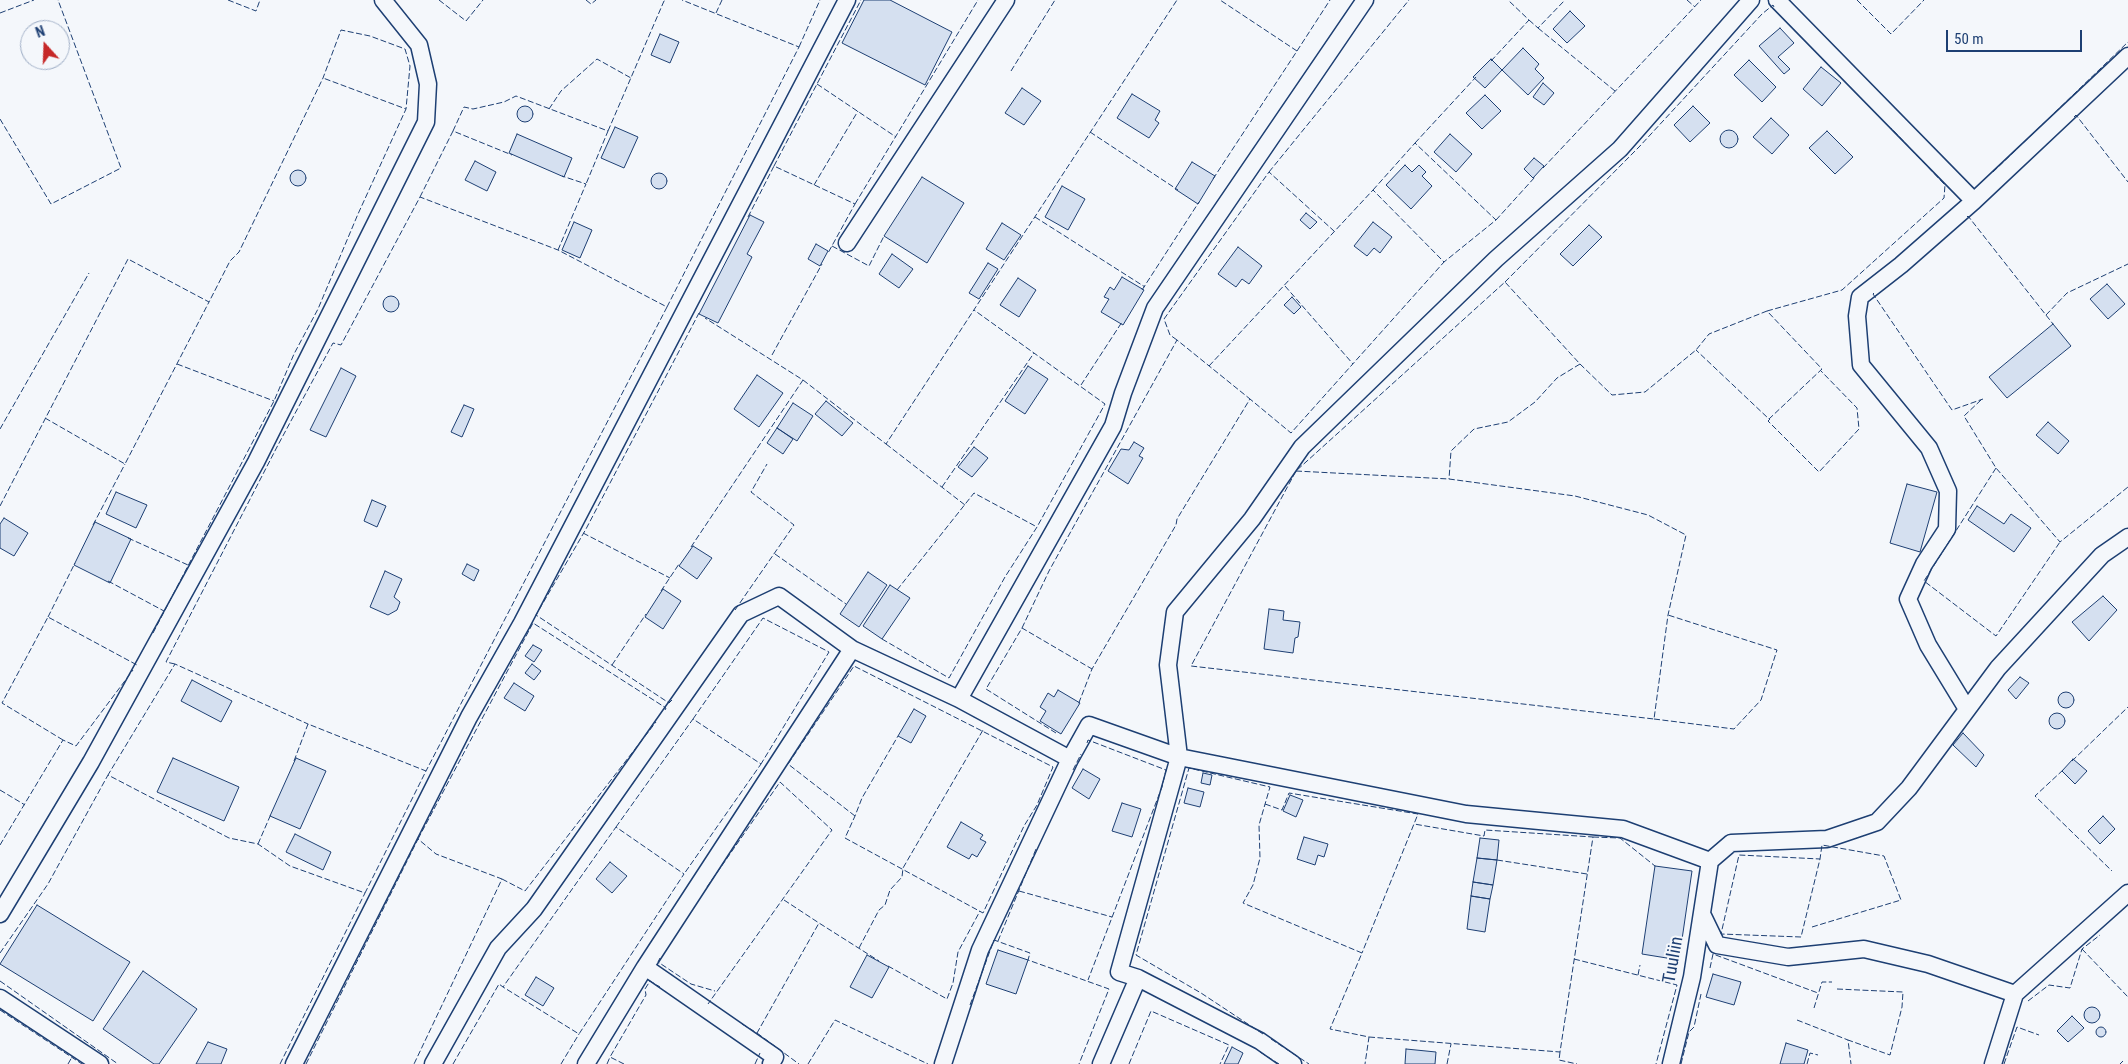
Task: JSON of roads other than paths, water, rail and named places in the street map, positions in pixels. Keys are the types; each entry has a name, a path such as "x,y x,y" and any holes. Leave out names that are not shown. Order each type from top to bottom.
{"street":[{"path":"0,914 91,762 256,462 426,122 428,84 420,46 383,0"},
{"path":"294,1064 469,717 522,624 847,0"},
{"path":"847,243 1006,0"},
{"path":"959,699 1113,426 1123,393 1155,308 1365,0"},
{"path":"1293,1064 1260,1041 1138,978 1119,972 1179,757 1168,665 1175,612 1252,519 1302,447 1496,259 1620,149 1750,0"},
{"path":"1777,0 1974,201"},
{"path":"1968,710 1928,645 1908,599 1924,564 1947,529 1948,491 1929,448 1861,364 1857,316 1860,296 1901,265 1974,201 2128,56"},
{"path":"942,1064 980,950 1070,759 1089,725 1179,757 1466,814 1623,829 1710,861 1731,843 1827,839 1877,822 1909,788 1998,668 2102,555 2128,537"},
{"path":"433,1064 498,948 534,909 741,614 779,596 852,649 959,699 1070,759"},
{"path":"586,1064 645,967 852,649"},
{"name":"Tuuliin","path":"1671,1064 1692,977 1710,861"},
{"path":"1993,1064 2016,994 2128,892"},
{"path":"1702,914 1717,945 1788,957 1864,948 1928,964 2016,994"},
{"path":"645,967 768,1052 774,1057 771,1064"},
{"path":"1101,1064 1138,978"},
{"path":"0,998 100,1064"}]}
